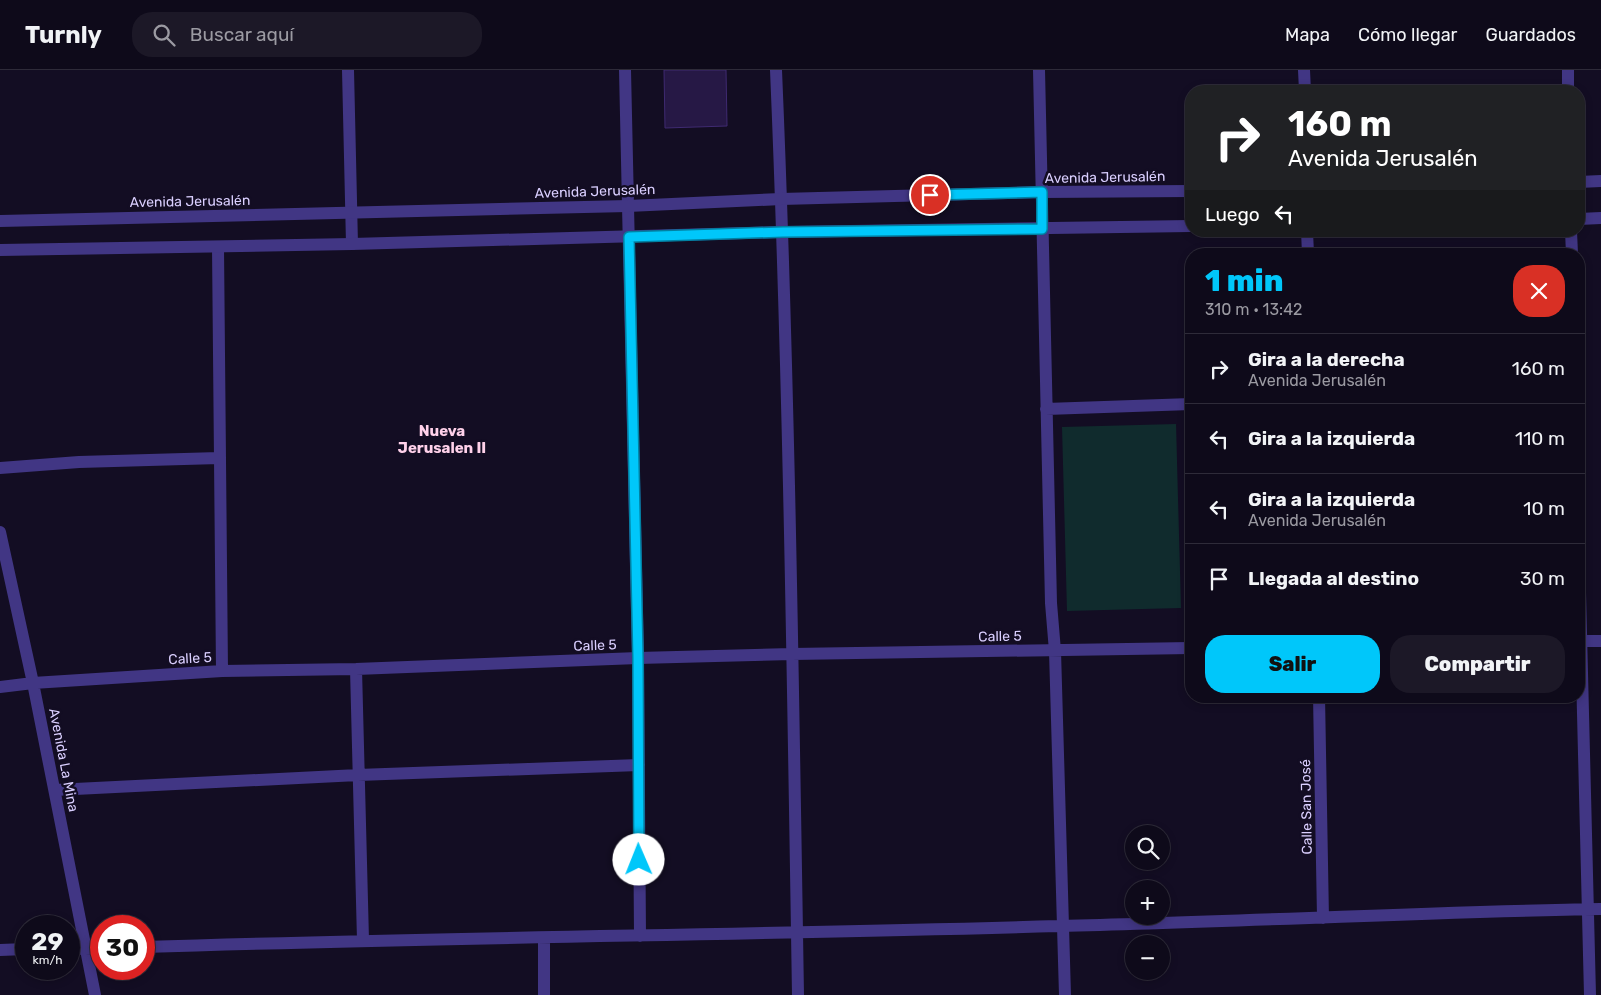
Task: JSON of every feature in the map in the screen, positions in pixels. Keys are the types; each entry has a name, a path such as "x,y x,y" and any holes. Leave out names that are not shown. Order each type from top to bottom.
{"street":[{"path":"348,70 352,244"},
{"path":"625,70 638,658 640,936"},
{"path":"776,70 783,232 798,995"},
{"path":"1040,70 1051,603 1055,651 1065,995"},
{"path":"1304,70 1305,85"},
{"path":"1568,70 1568,85"},
{"path":"1585,182 1601,181"},
{"name":"Avenida Jerusalén","path":"0,221 628,206 782,199 1042,192 1185,191"},
{"path":"1585,219 1601,218"},
{"path":"0,250 352,244 783,232 1185,226"},
{"path":"218,247 222,672"},
{"path":"1046,409 1185,404"},
{"path":"0,468 79,462 219,458"},
{"name":"Avenida La Mina","path":"0,532 33,683 95,995"},
{"path":"1585,641 1601,641"},
{"name":"Calle 5","path":"0,688 33,683 222,672 356,669 638,658 1185,648"},
{"path":"356,669 363,940"},
{"name":"Calle San José","path":"1319,703 1323,918"},
{"path":"1583,703 1595,909 1590,995"},
{"path":"54,790 358,775 638,765"},
{"path":"155,947 363,940 797,933 1595,909"},
{"path":"544,938 544,995"},
{"path":"80,948 90,948"},
{"path":"0,950 15,949"}],"green space":[{"path":"1176,424 1181,608 1067,611 1062,427"}],"building":[{"path":"664,70 726,70 727,126 665,128"}],"district":[{"name":"Nueva Jerusalen II","path":"442,440"}],"route":[{"path":"639,860 638,658 629,237 783,232 1042,229 1042,192 930,195"}]}
